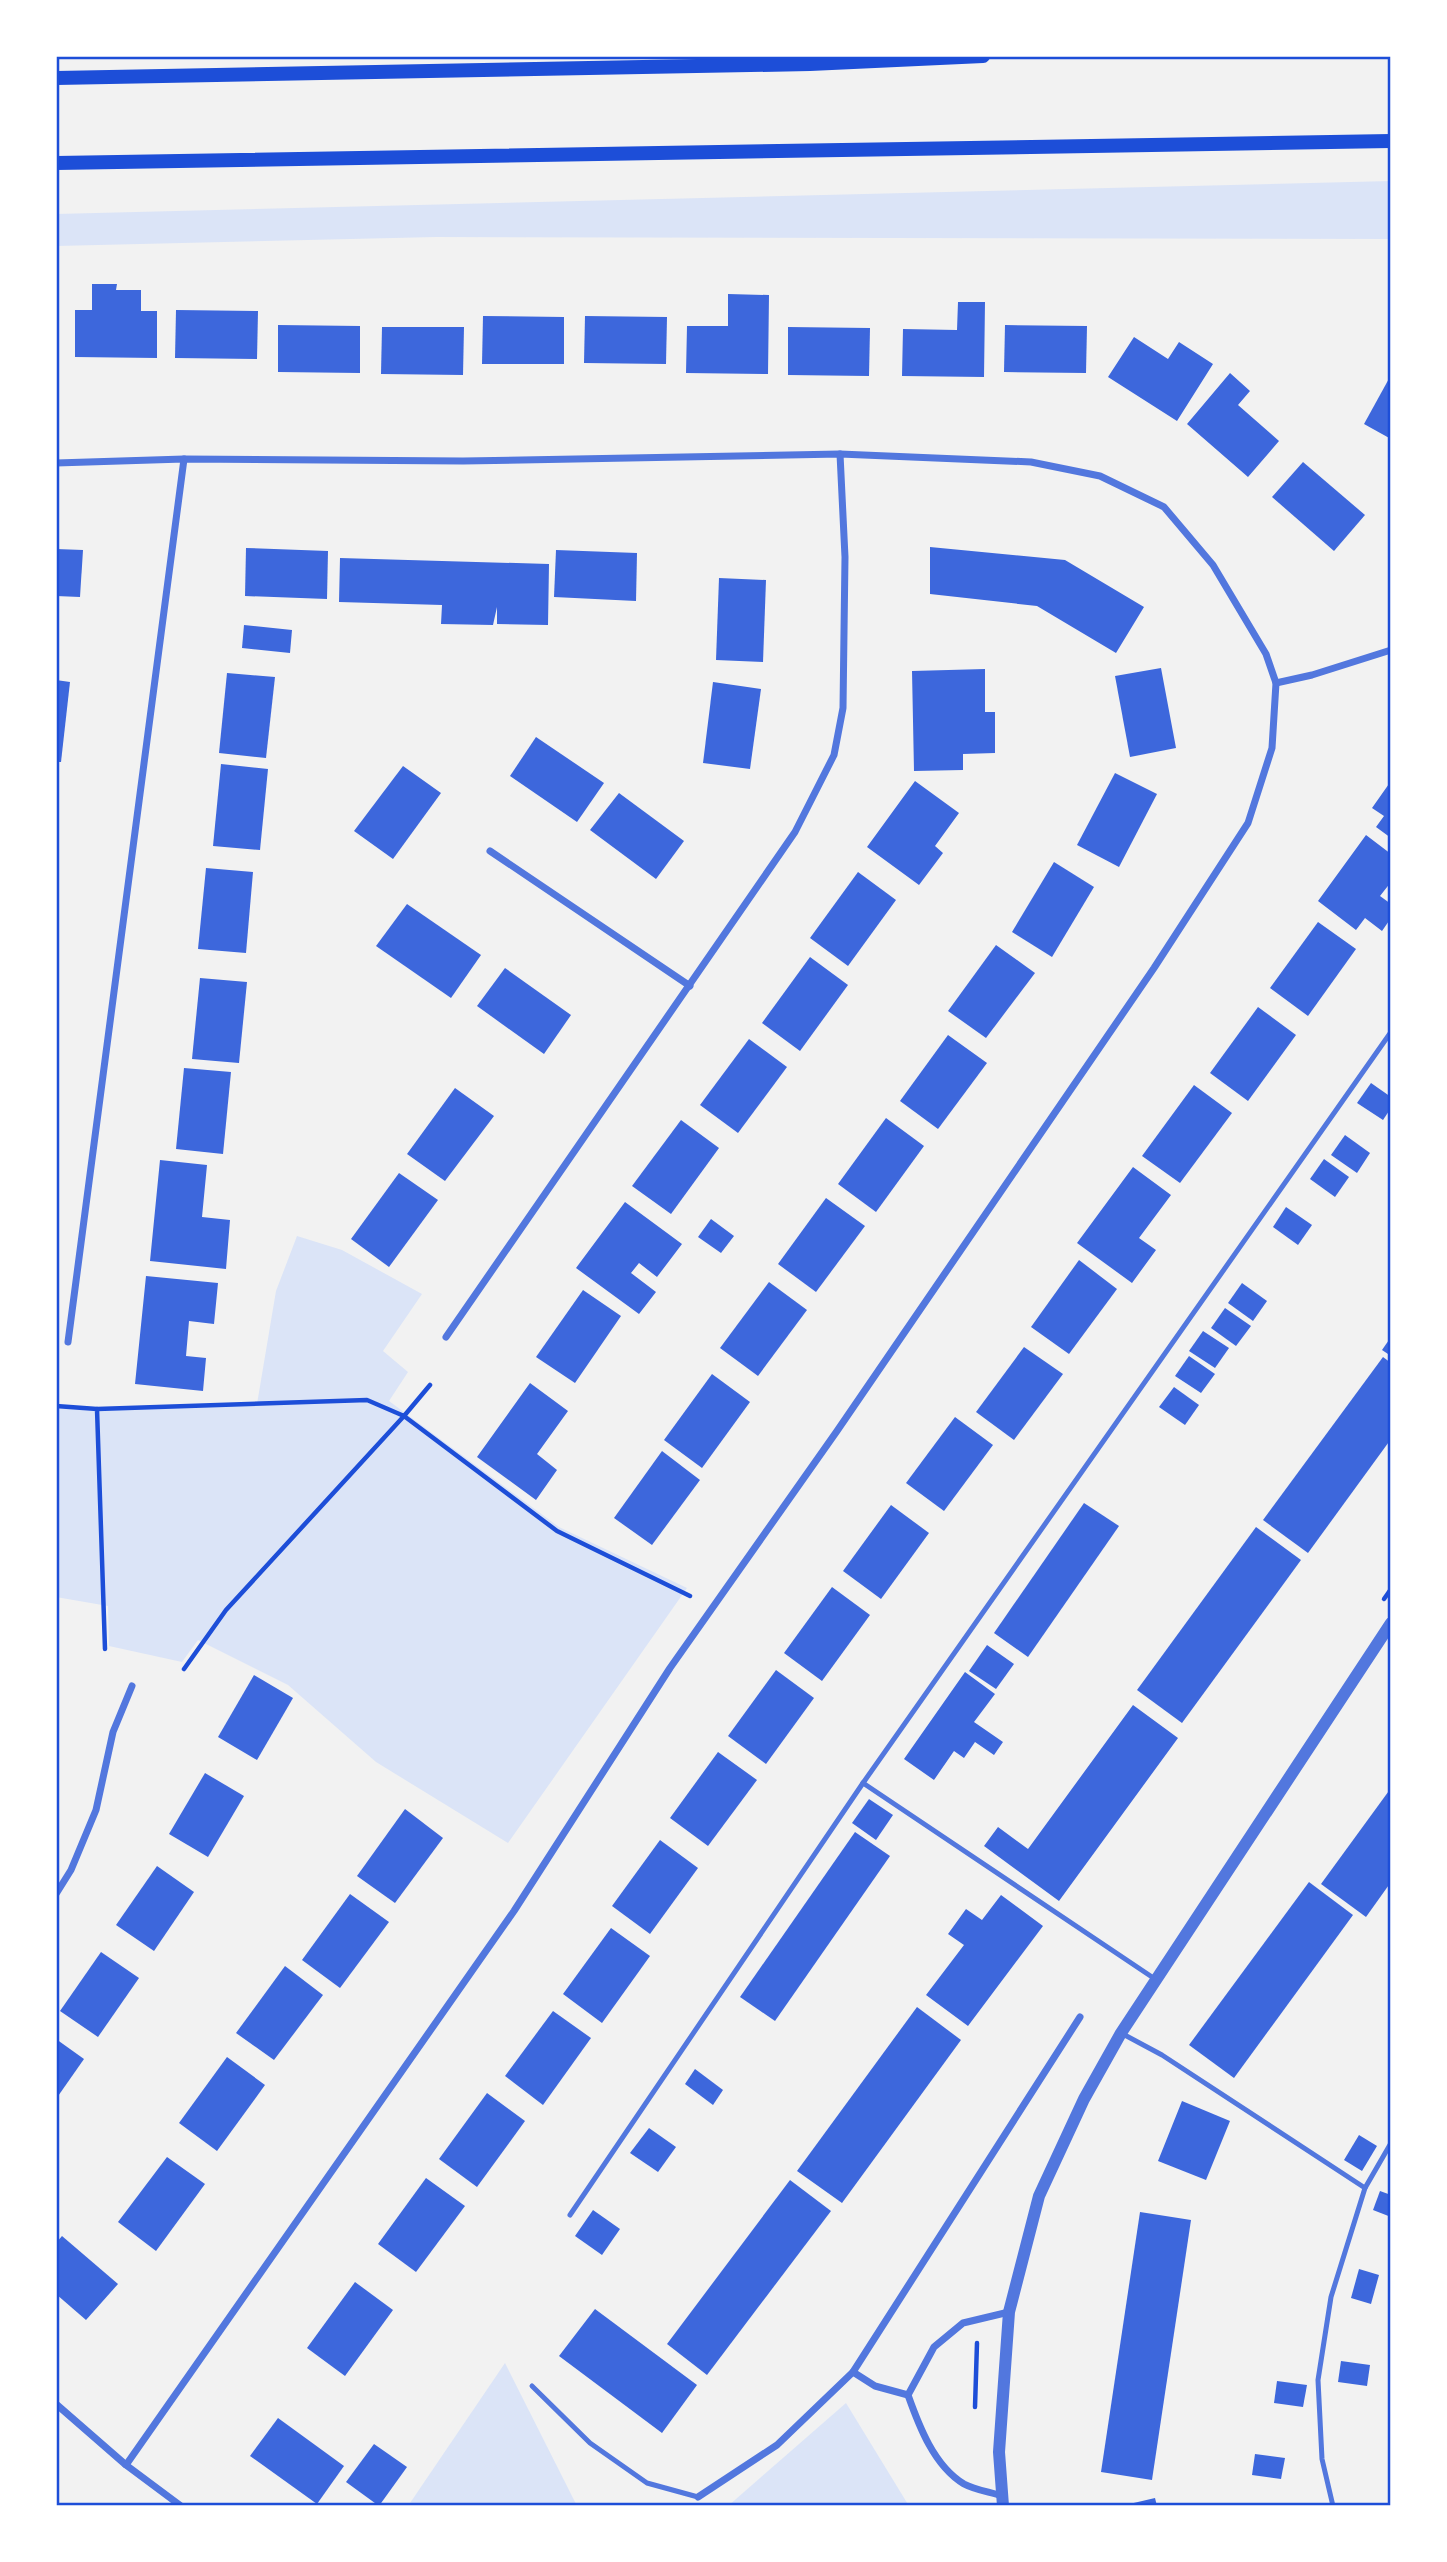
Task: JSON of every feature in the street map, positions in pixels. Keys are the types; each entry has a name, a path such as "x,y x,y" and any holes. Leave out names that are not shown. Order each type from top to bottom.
{"main road":[{"path":"56,78 983,56"},
{"path":"56,163 1391,141"}],"street":[{"path":"446,1337 795,832 834,755 843,708 845,557 839,454"},
{"path":"56,463 184,459 463,461 839,454 1031,462 1100,476 1164,507 1213,565 1266,654 1276,683 1272,748 1248,823 1154,968 837,1431 670,1668 514,1911 126,2465"},
{"path":"68,1342 184,459"},
{"path":"1276,683 1319,673 1391,650"},
{"path":"490,851 690,986"},
{"path":"1009,2312 963,2323 934,2347 908,2395 919,2425 946,2470 965,2484 1003,2501 999,2452 1009,2312 1039,2196 1084,2099 1121,2033 1391,1623"},
{"path":"56,1894 71,1870 96,1810 113,1732 132,1686"},
{"path":"698,2497 777,2445 853,2372 1080,2017"},
{"path":"853,2372 875,2386 908,2395"},
{"path":"56,2404 126,2465 181,2506"}],"lane":[{"path":"570,2215 863,1783 1391,1032"},
{"path":"863,1783 1155,1979"},
{"path":"1121,2033 1162,2056 1365,2188"},
{"path":"1333,2506 1322,2459 1318,2380 1331,2297 1365,2188 1391,2143"},
{"path":"532,2386 590,2444 647,2483 698,2497"}],"path":[{"path":"184,1670 226,1610 430,1385"},
{"path":"56,1406 97,1409 367,1400 404,1416 557,1531 690,1596"},
{"path":"97,1409 105,1650"}],"shaded area":[{"path":"1391,181 1391,239 436,237 56,246 56,214"},
{"path":"297,1236 342,1250 422,1294 383,1351 408,1372 389,1401 559,1527 687,1588 508,1843 376,1762 288,1685 198,1640 182,1662 109,1646 108,1606 56,1597 56,1408 95,1411 257,1404 276,1291"},
{"path":"505,2363 577,2506 408,2506"},
{"path":"846,2403 909,2506 728,2506"}],"building":[{"path":"92,284 117,284 116,290 141,290 141,311 157,311 157,358 75,357 75,310 92,310"},
{"path":"728,294 769,295 768,374 686,373 687,326 728,326"},
{"path":"958,302 985,302 984,377 902,376 903,329 957,330"},
{"path":"176,310 258,311 257,359 175,358"},
{"path":"483,316 564,317 564,364 482,364"},
{"path":"585,316 667,317 666,364 584,363"},
{"path":"278,325 360,326 360,373 278,372"},
{"path":"1005,325 1087,326 1086,373 1004,372"},
{"path":"382,327 464,327 463,375 381,374"},
{"path":"788,327 870,328 869,376 788,375"},
{"path":"1134,337 1168,359 1179,342 1213,364 1177,421 1108,377"},
{"path":"1230,373 1250,391 1238,405 1279,441 1248,477 1187,424"},
{"path":"1391,375 1391,439 1364,424"},
{"path":"1303,462 1365,515 1334,551 1272,497"},
{"path":"930,547 1065,560 1144,607 1116,653 1037,606 930,594"},
{"path":"246,548 328,551 327,599 245,596"},
{"path":"56,549 83,550 80,597 56,596"},
{"path":"556,550 637,553 636,601 554,597"},
{"path":"340,558 549,564 548,625 497,624 497,607 493,625 441,624 442,605 339,602"},
{"path":"719,578 766,580 763,662 716,660"},
{"path":"244,625 292,630 290,653 242,648"},
{"path":"1161,668 1176,748 1130,757 1115,676"},
{"path":"985,669 985,712 995,712 995,753 963,754 963,770 914,771 912,671"},
{"path":"227,673 275,677 266,758 219,753"},
{"path":"56,680 70,682 61,762 56,762"},
{"path":"713,682 761,689 750,769 703,763"},
{"path":"536,737 604,783 577,822 510,776"},
{"path":"221,764 268,769 260,850 213,846"},
{"path":"403,766 441,793 393,859 354,831"},
{"path":"1115,773 1157,794 1119,867 1077,845"},
{"path":"915,781 959,813 935,846 943,853 919,885 867,847"},
{"path":"1391,781 1391,838 1376,827 1384,816 1372,808"},
{"path":"619,793 684,841 656,879 590,830"},
{"path":"1366,835 1391,854 1391,882 1380,896 1391,904 1391,918 1382,931 1365,918 1356,930 1318,901"},
{"path":"1054,862 1094,887 1052,957 1012,932"},
{"path":"206,868 253,872 246,953 198,949"},
{"path":"858,872 896,900 848,966 810,938"},
{"path":"407,904 481,955 451,998 376,946"},
{"path":"1318,922 1356,949 1308,1016 1270,988"},
{"path":"996,945 1035,973 986,1038 948,1011"},
{"path":"810,957 848,985 800,1051 762,1023"},
{"path":"505,968 571,1015 544,1054 477,1006"},
{"path":"200,978 247,982 239,1063 192,1059"},
{"path":"1258,1007 1296,1035 1248,1101 1210,1073"},
{"path":"948,1035 987,1063 938,1129 900,1101"},
{"path":"749,1039 787,1067 738,1133 700,1105"},
{"path":"184,1068 231,1072 223,1154 176,1149"},
{"path":"1371,1083 1391,1097 1391,1108 1383,1120 1357,1103"},
{"path":"1194,1085 1232,1113 1180,1183 1142,1156"},
{"path":"455,1088 494,1116 445,1181 407,1154"},
{"path":"886,1118 924,1146 876,1212 838,1184"},
{"path":"681,1120 719,1148 671,1214 632,1186"},
{"path":"1345,1135 1370,1153 1357,1173 1331,1155"},
{"path":"1324,1159 1349,1177 1335,1197 1310,1179"},
{"path":"160,1160 207,1165 202,1217 230,1220 226,1269 150,1261"},
{"path":"1133,1167 1171,1195 1139,1238 1156,1250 1132,1283 1077,1243"},
{"path":"399,1173 438,1200 389,1267 351,1239"},
{"path":"826,1198 865,1226 816,1292 778,1264"},
{"path":"625,1202 682,1244 657,1277 639,1263 631,1273 656,1292 639,1314 576,1268"},
{"path":"1286,1207 1312,1225 1298,1245 1273,1227"},
{"path":"711,1219 734,1236 721,1253 698,1237"},
{"path":"1079,1260 1117,1289 1069,1354 1031,1327"},
{"path":"146,1276 218,1283 214,1324 189,1321 186,1356 206,1358 203,1391 135,1384"},
{"path":"769,1282 807,1310 758,1376 720,1348"},
{"path":"1242,1283 1267,1301 1253,1321 1228,1303"},
{"path":"583,1290 621,1316 575,1383 536,1357"},
{"path":"1225,1308 1251,1326 1236,1346 1211,1328"},
{"path":"1203,1331 1229,1348 1215,1368 1189,1351"},
{"path":"1391,1337 1391,1356 1382,1350"},
{"path":"1024,1347 1063,1374 1014,1440 976,1412"},
{"path":"1189,1356 1215,1374 1201,1393 1175,1376"},
{"path":"1383,1357 1391,1363 1391,1439 1308,1553 1263,1520"},
{"path":"712,1374 750,1402 702,1468 664,1440"},
{"path":"530,1383 568,1411 537,1454 557,1470 536,1500 477,1457"},
{"path":"1174,1387 1199,1405 1185,1425 1159,1407"},
{"path":"955,1417 993,1445 944,1511 906,1483"},
{"path":"662,1451 700,1480 652,1545 614,1518"},
{"path":"1084,1503 1119,1526 1028,1657 994,1633"},
{"path":"891,1505 929,1533 881,1599 843,1571"},
{"path":"1256,1527 1301,1560 1182,1723 1137,1690"},
{"path":"832,1587 870,1615 822,1681 784,1653"},
{"path":"987,1645 1014,1664 996,1689 969,1671"},
{"path":"776,1670 814,1698 766,1764 728,1736"},
{"path":"965,1672 995,1694 974,1722 1003,1742 994,1755 975,1742 964,1758 954,1751 934,1780 904,1759"},
{"path":"254,1675 293,1698 257,1760 218,1737"},
{"path":"1133,1705 1178,1738 1059,1901 984,1846 998,1827 1028,1849"},
{"path":"718,1752 757,1780 708,1846 670,1818"},
{"path":"205,1773 244,1796 208,1857 169,1834"},
{"path":"1391,1788 1391,1882 1366,1917 1321,1884"},
{"path":"869,1799 893,1815 876,1840 852,1823"},
{"path":"405,1809 443,1838 395,1903 357,1876"},
{"path":"855,1832 890,1856 775,2021 740,1997"},
{"path":"660,1840 698,1868 650,1934 612,1906"},
{"path":"157,1866 194,1892 154,1951 116,1925"},
{"path":"1309,1882 1353,1915 1234,2078 1189,2045"},
{"path":"350,1894 389,1922 340,1988 302,1960"},
{"path":"1001,1895 1043,1926 968,2026 926,1995 964,1945 948,1934 966,1909 982,1920"},
{"path":"611,1928 650,1956 602,2023 563,1994"},
{"path":"101,1952 139,1978 98,2037 60,2011"},
{"path":"285,1966 323,1995 274,2060 236,2033"},
{"path":"917,2007 961,2040 842,2203 797,2171"},
{"path":"553,2011 591,2038 543,2105 505,2076"},
{"path":"56,2039 84,2059 56,2099"},
{"path":"227,2057 265,2085 217,2151 179,2123"},
{"path":"695,2069 723,2090 713,2105 685,2084"},
{"path":"487,2093 525,2121 477,2187 439,2159"},
{"path":"1182,2101 1230,2121 1206,2180 1158,2161"},
{"path":"649,2128 676,2147 658,2172 630,2153"},
{"path":"1359,2135 1377,2146 1362,2171 1344,2160"},
{"path":"167,2157 205,2184 156,2251 118,2222"},
{"path":"426,2178 465,2206 416,2272 378,2244"},
{"path":"790,2180 831,2211 707,2375 667,2344"},
{"path":"1380,2191 1391,2195 1391,2217 1373,2210"},
{"path":"593,2210 620,2229 602,2255 575,2236"},
{"path":"1140,2212 1191,2220 1152,2480 1101,2472"},
{"path":"62,2236 118,2284 86,2320 56,2294 56,2243"},
{"path":"1359,2269 1379,2275 1371,2304 1351,2298"},
{"path":"355,2282 393,2310 345,2376 307,2348"},
{"path":"595,2309 697,2385 662,2433 559,2356"},
{"path":"1341,2361 1370,2365 1367,2386 1338,2382"},
{"path":"1277,2381 1307,2385 1303,2407 1274,2403"},
{"path":"278,2418 344,2466 317,2504 250,2456"},
{"path":"374,2444 407,2467 379,2506 346,2482"},
{"path":"1255,2454 1285,2458 1281,2479 1252,2475"},
{"path":"1155,2498 1157,2506 1125,2506 1125,2505"}]}
